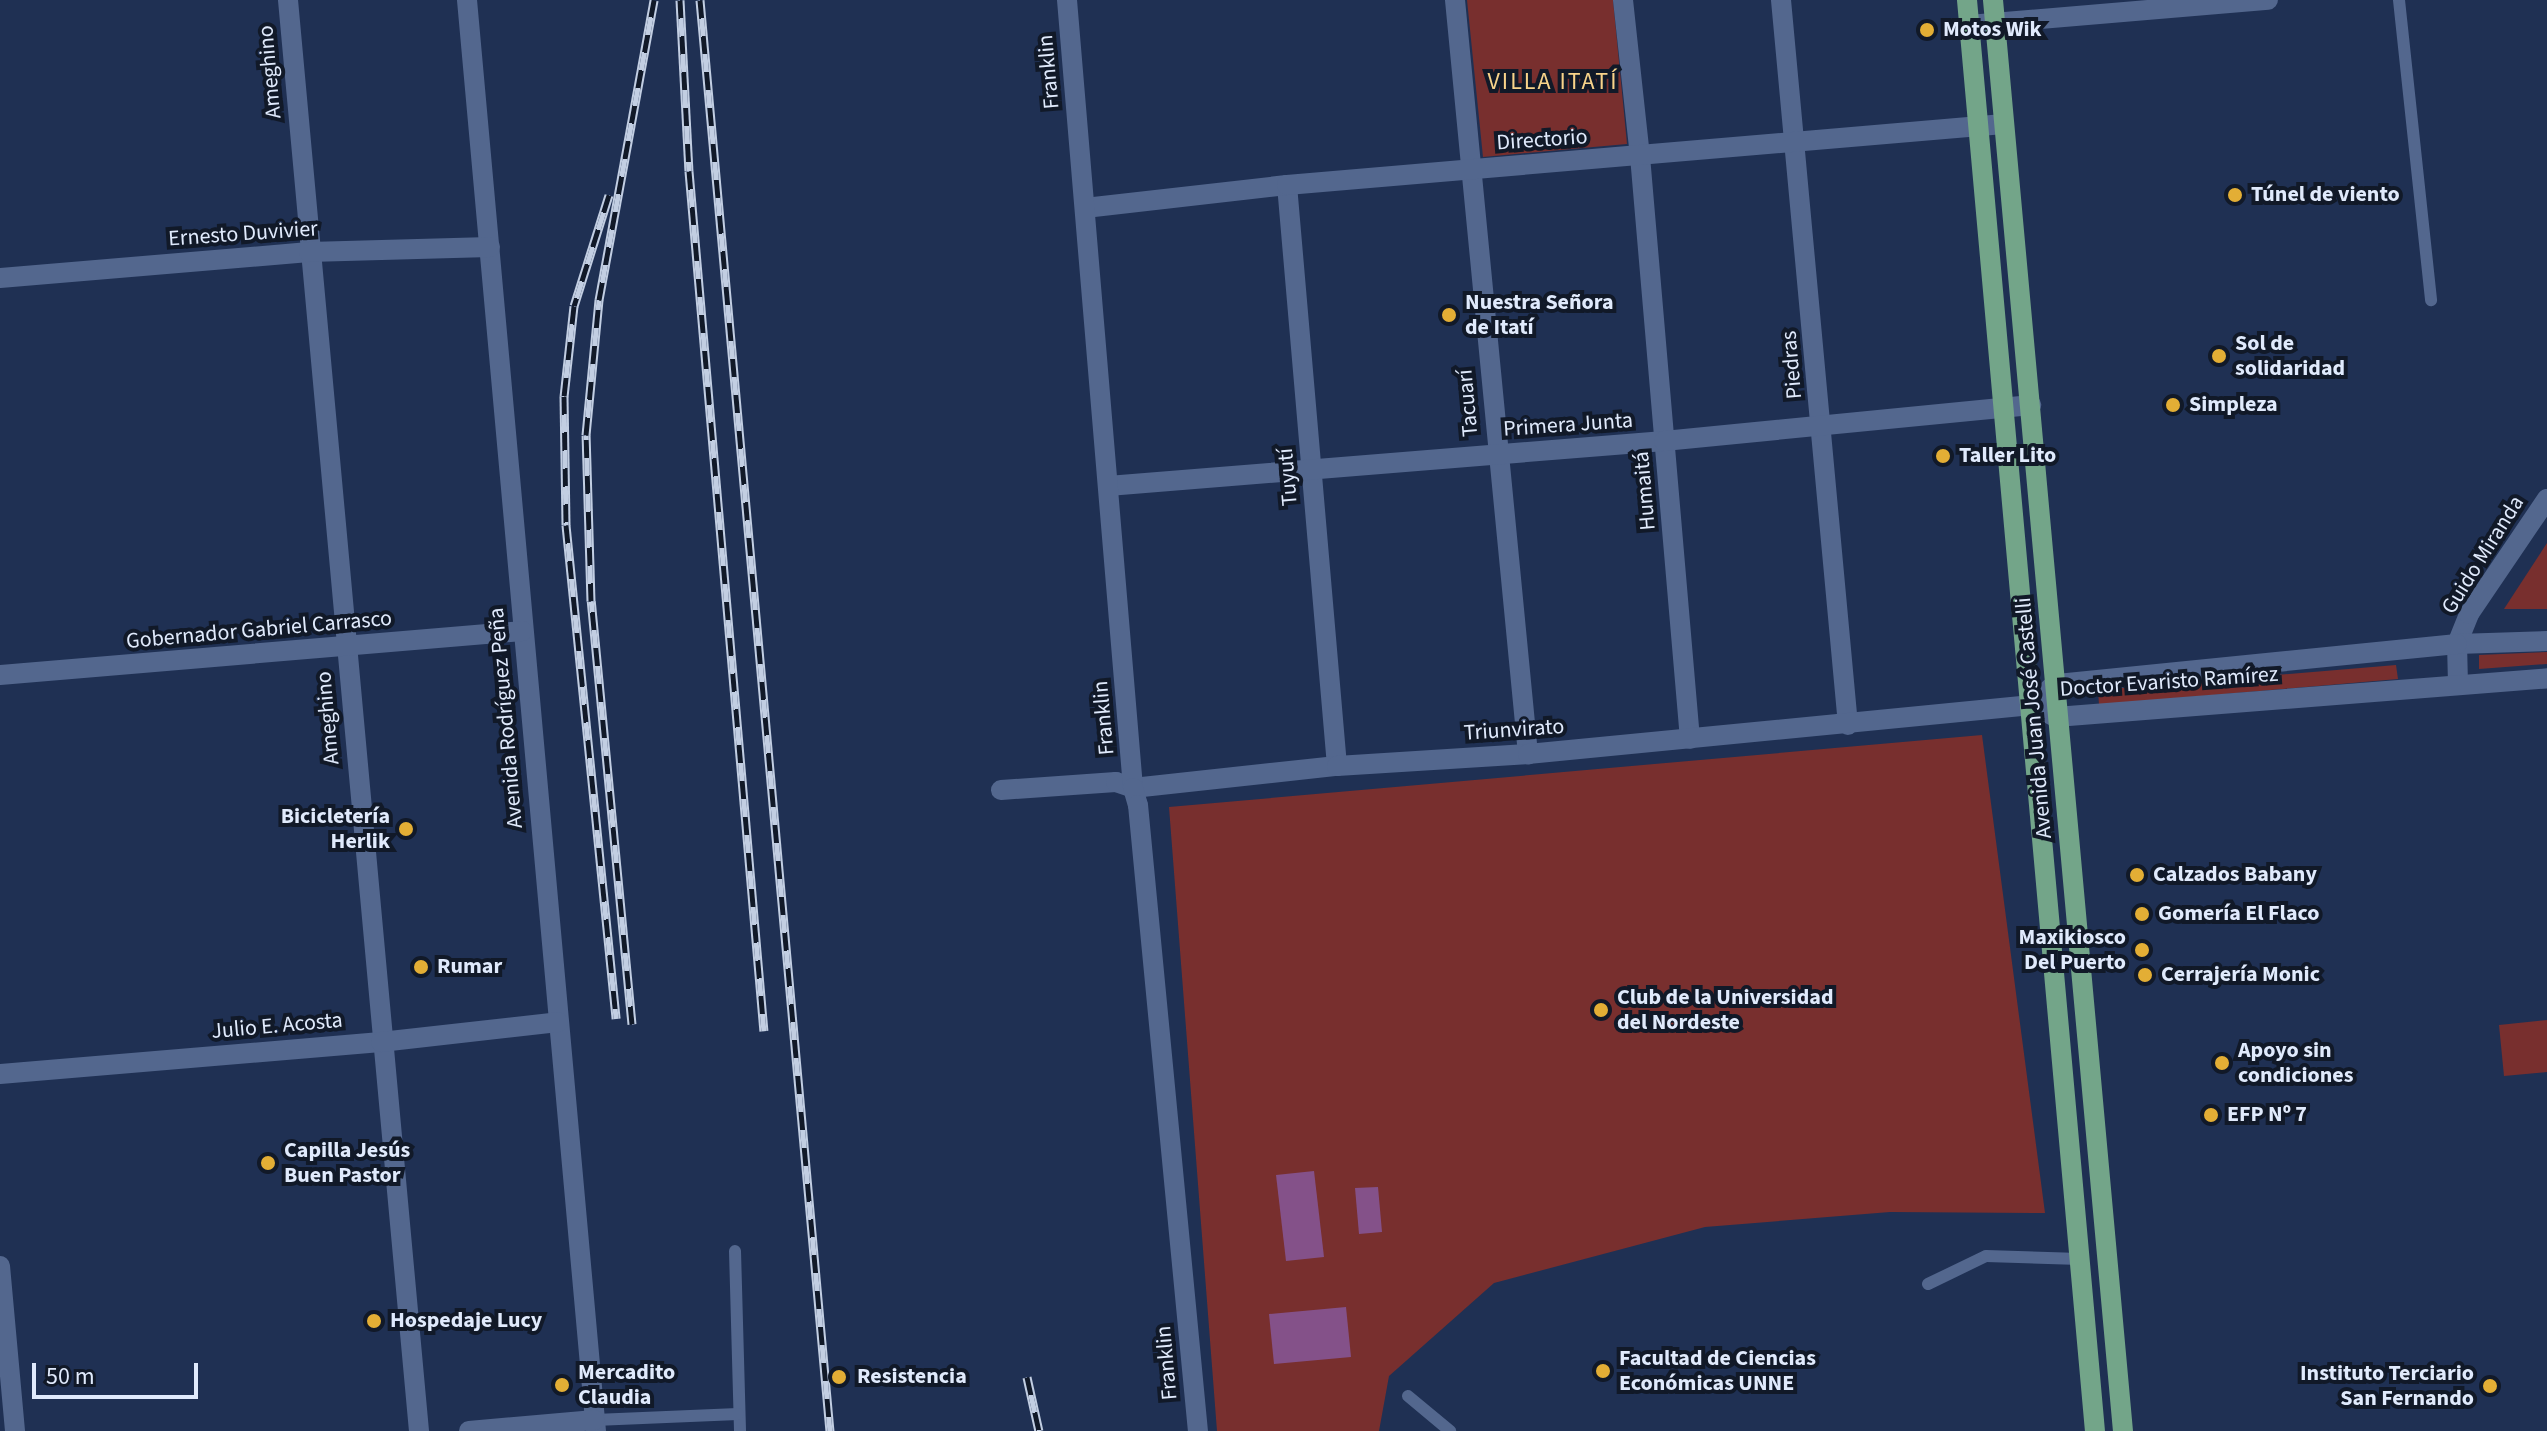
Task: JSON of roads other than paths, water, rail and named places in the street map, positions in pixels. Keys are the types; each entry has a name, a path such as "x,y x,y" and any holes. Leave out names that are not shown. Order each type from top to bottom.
{"main road":[{"name":"Avenida Juan José Castelli","path":"1967,0 2095,1431"},
{"name":"Avenida Juan José Castelli","path":"1993,0 2123,1431"}],"street":[{"name":"Ameghino","path":"288,0 419,1431"},
{"name":"Avenida Rodríguez Peña","path":"467,0 595,1426"},
{"name":"Franklin","path":"1067,0 1133,788 1140,821 1198,1431"},
{"name":"Tacuarí","path":"1455,0 1496,454 1528,754"},
{"name":"Humaitá","path":"1623,0 1640,156 1690,739"},
{"name":"Piedras","path":"1781,0 1848,725"},
{"path":"1969,25 2268,0"},
{"name":"Directorio","path":"1085,208 1287,185 2003,124"},
{"name":"Tuyutí","path":"1287,185 1337,766"},
{"name":"Ernesto Duvivier","path":"0,278 309,252 490,247"},
{"name":"Primera Junta","path":"1108,486 1664,441 2031,405"},
{"name":"Guido Miranda","path":"2458,684 2457,644 2469,614 2547,499"},
{"name":"Gobernador Gabriel Carrasco","path":"0,675 522,631"},
{"name":"Doctor Evaristo Ramírez","path":"2547,641 2457,644 2055,684 2032,705 2056,717 2547,678"},
{"name":"Triunvirato","path":"1001,790 1116,782 1133,788 1337,766 1528,754 2032,705"},
{"name":"Julio E. Acosta","path":"0,1074 381,1042 558,1022"},
{"path":"0,1266 15,1431"},
{"path":"469,1431 595,1426"}],"lane":[{"path":"2399,0 2431,300"},
{"path":"735,1251 740,1431"},
{"path":"1928,1284 1986,1256 2080,1259"},
{"path":"1408,1396 1450,1431"},
{"path":"595,1426 738,1414"}],"railway":[{"path":"632,1024 591,601 586,435 599,300 654,0"},
{"path":"680,0 689,171 764,1031"},
{"path":"700,0 830,1431"},
{"path":"609,195 574,306 564,396 566,525 616,1018"},
{"path":"1027,1377 1039,1431"}],"place":[{"name":"Motos Wik","path":"1927,30"},
{"name":"Túnel de viento","path":"2235,195"},
{"name":"Nuestra Señora de Itatí","path":"1449,315"},
{"name":"Sol de solidaridad","path":"2219,356"},
{"name":"Simpleza","path":"2173,405"},
{"name":"Taller Lito","path":"1943,456"},
{"name":"Bicicletería Herlik","path":"406,829"},
{"name":"Calzados Babany","path":"2137,875"},
{"name":"Gomería El Flaco","path":"2142,914"},
{"name":"Maxikiosco Del Puerto","path":"2142,950"},
{"name":"Rumar","path":"421,967"},
{"name":"Cerrajería Monic","path":"2145,975"},
{"name":"Club de la Universidad del Nordeste","path":"1601,1010"},
{"name":"Apoyo sin condiciones","path":"2222,1063"},
{"name":"EFP Nº 7","path":"2211,1115"},
{"name":"Capilla Jesús Buen Pastor","path":"268,1163"},
{"name":"Hospedaje Lucy","path":"374,1321"},
{"name":"Facultad de Ciencias Económicas UNNE","path":"1603,1371"},
{"name":"Resistencia","path":"839,1377"},
{"name":"Mercadito Claudia","path":"562,1385"},
{"name":"Instituto Terciario San Fernando","path":"2490,1386"}],"district":[{"name":"VILLA ITATÍ","path":"1553,82"}]}
